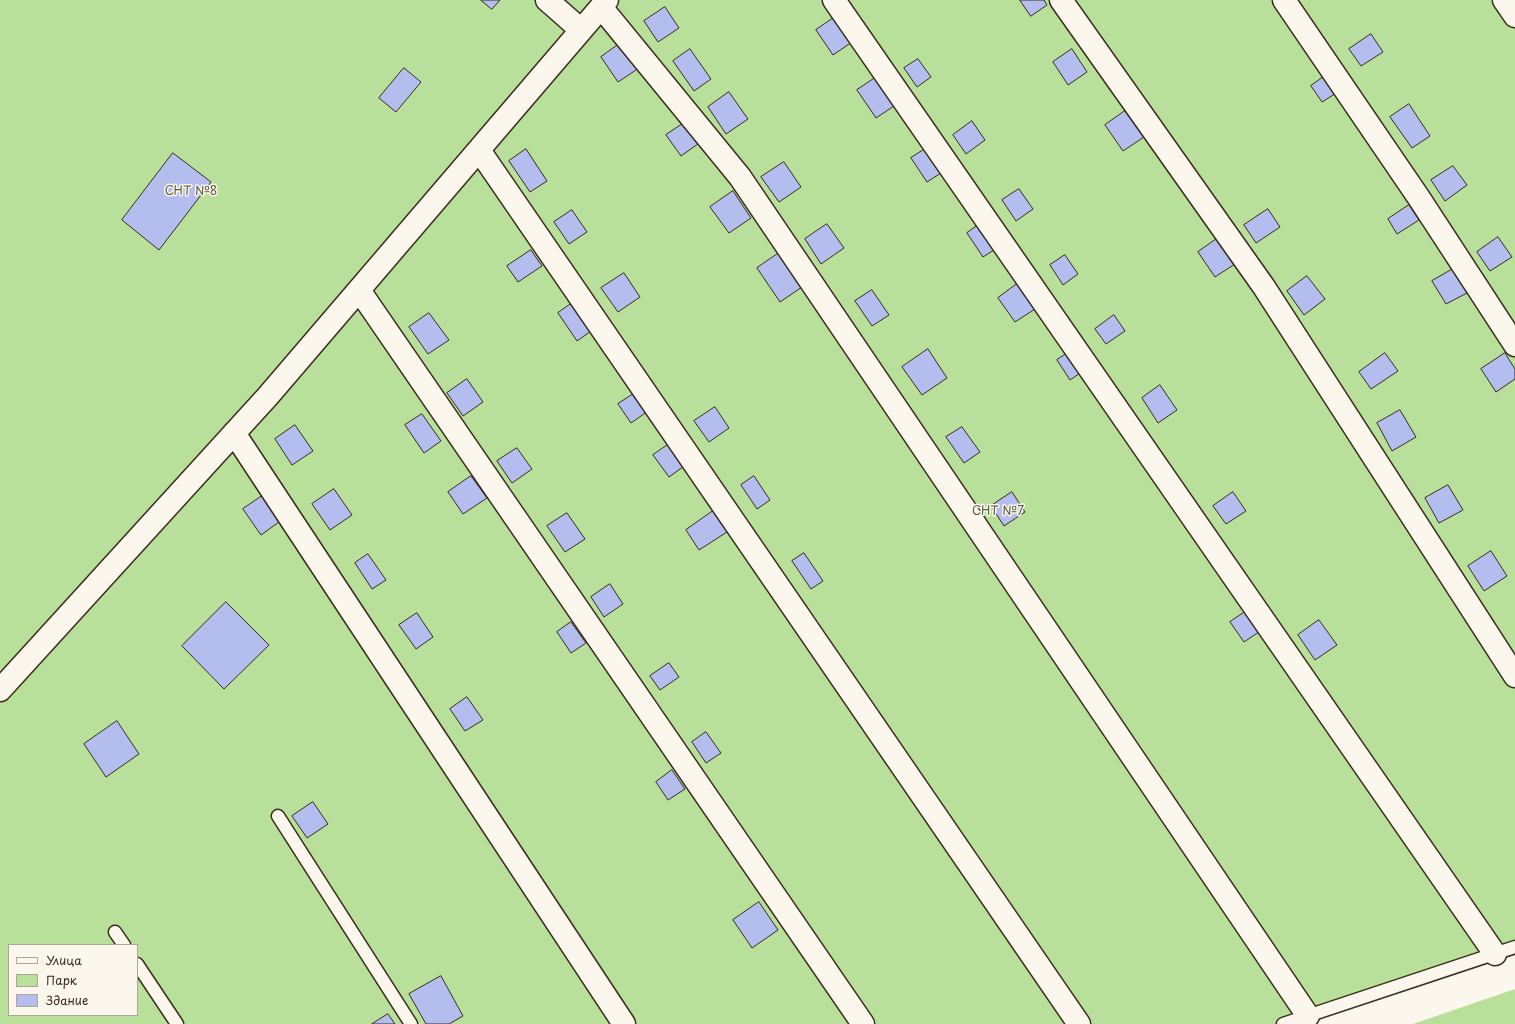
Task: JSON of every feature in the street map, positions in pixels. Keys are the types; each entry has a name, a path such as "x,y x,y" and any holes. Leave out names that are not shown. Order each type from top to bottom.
{"street":[{"path":"547,0 581,30"},
{"path":"834,0 1505,950"},
{"path":"1061,0 1264,287 1515,676"},
{"path":"1284,0 1419,198 1515,345"},
{"path":"1504,0 1515,16"},
{"path":"0,690 268,396 604,3 740,177 1308,1016"},
{"path":"478,150 1079,1024"},
{"path":"359,290 863,1024"},
{"path":"234,433 624,1024"}],"lane":[{"path":"278,816 411,1024"},
{"path":"115,932 123,944"},
{"path":"1283,1024 1505,950"},
{"path":"138,966 177,1024"}],"green space":[{"name":"СНТ №7","path":"0,0 1515,0 1515,947 1283,1024 0,1024"},
{"path":"1515,989 1515,1024 1413,1024"}],"building":[{"path":"481,0 500,0 492,9"},
{"path":"1020,0 1044,0 1047,5 1031,16"},
{"path":"665,7 679,28 658,42 644,21"},
{"path":"835,17 852,42 833,55 816,30"},
{"path":"1371,34 1383,52 1361,66 1349,49"},
{"path":"622,42 639,68 618,82 601,57"},
{"path":"690,49 711,79 694,91 673,61"},
{"path":"1072,49 1087,72 1068,85 1053,62"},
{"path":"918,59 931,77 917,87 904,68"},
{"path":"404,68 421,82 396,112 379,98"},
{"path":"1326,75 1338,92 1322,102 1311,86"},
{"path":"875,78 894,106 876,118 857,90"},
{"path":"729,92 748,119 726,134 708,107"},
{"path":"1409,104 1430,136 1412,148 1390,117"},
{"path":"1125,111 1144,137 1123,151 1105,125"},
{"path":"972,121 985,140 966,154 953,135"},
{"path":"684,123 698,144 681,156 666,135"},
{"path":"928,147 944,171 927,182 911,158"},
{"path":"526,149 547,181 530,192 509,161"},
{"path":"173,153 211,182 159,250 122,220"},
{"path":"784,162 801,187 779,202 761,177"},
{"path":"1453,166 1467,185 1445,201 1431,180"},
{"path":"1019,189 1033,209 1016,221 1002,200"},
{"path":"733,191 751,218 729,233 710,207"},
{"path":"1409,205 1419,220 1397,234 1388,219"},
{"path":"1268,209 1280,227 1256,243 1244,225"},
{"path":"572,210 587,232 569,244 554,222"},
{"path":"827,224 844,248 821,264 805,239"},
{"path":"980,224 997,248 983,257 967,233"},
{"path":"1498,237 1512,257 1490,271 1477,252"},
{"path":"1218,238 1235,264 1215,277 1198,252"},
{"path":"531,250 542,266 518,282 507,266"},
{"path":"779,253 802,287 780,302 757,268"},
{"path":"1065,255 1078,274 1063,285 1050,265"},
{"path":"1453,269 1467,293 1446,304 1432,281"},
{"path":"624,273 640,297 618,312 601,288"},
{"path":"1307,276 1325,299 1304,315 1287,291"},
{"path":"1021,281 1038,307 1015,322 998,298"},
{"path":"872,290 889,315 872,326 855,301"},
{"path":"575,301 594,329 577,341 558,313"},
{"path":"429,313 449,340 428,354 409,327"},
{"path":"1114,315 1125,331 1106,344 1095,329"},
{"path":"928,349 947,378 922,395 902,367"},
{"path":"1072,350 1086,369 1070,380 1057,360"},
{"path":"1385,353 1398,371 1371,389 1359,372"},
{"path":"1505,353 1515,369 1515,379 1496,392 1481,369"},
{"path":"467,379 483,402 463,416 447,393"},
{"path":"1160,385 1177,410 1158,423 1142,398"},
{"path":"638,391 651,409 631,423 618,404"},
{"path":"715,407 729,428 709,442 694,421"},
{"path":"1400,410 1416,437 1392,451 1377,423"},
{"path":"422,414 441,441 424,453 405,425"},
{"path":"295,425 313,451 292,465 275,439"},
{"path":"962,427 980,452 964,463 946,437"},
{"path":"672,442 687,464 669,477 653,455"},
{"path":"517,448 532,469 512,483 497,461"},
{"path":"471,476 487,498 463,514 448,492"},
{"path":"754,476 770,500 757,509 741,485"},
{"path":"1448,485 1463,510 1439,523 1425,498"},
{"path":"334,489 352,515 330,530 312,504"},
{"path":"1012,492 1025,512 1004,526 991,506"},
{"path":"1233,492 1246,511 1226,524 1213,506"},
{"path":"262,496 279,522 261,535 243,509"},
{"path":"713,511 727,532 699,550 686,530"},
{"path":"567,513 585,539 565,552 547,526"},
{"path":"1491,551 1507,576 1484,591 1468,566"},
{"path":"804,553 823,581 811,589 792,561"},
{"path":"368,554 386,580 372,589 355,563"},
{"path":"610,584 623,604 604,617 591,597"},
{"path":"226,602 269,645 224,689 182,646"},
{"path":"1245,612 1259,632 1244,642 1230,622"},
{"path":"417,613 433,637 416,649 399,625"},
{"path":"1319,620 1337,645 1315,660 1298,635"},
{"path":"571,622 586,643 571,653 557,632"},
{"path":"669,663 679,677 660,690 650,676"},
{"path":"467,697 483,720 465,731 450,709"},
{"path":"117,721 139,754 106,777 84,744"},
{"path":"706,732 721,753 706,763 692,742"},
{"path":"672,770 685,789 668,800 656,782"},
{"path":"313,802 328,824 307,838 292,816"},
{"path":"759,902 778,930 752,948 733,920"},
{"path":"441,976 463,1016 449,1024 426,1024 409,994"},
{"path":"388,1014 395,1024 372,1024"}],"park label":[{"name":"СНТ №8","path":"191,192"}]}
